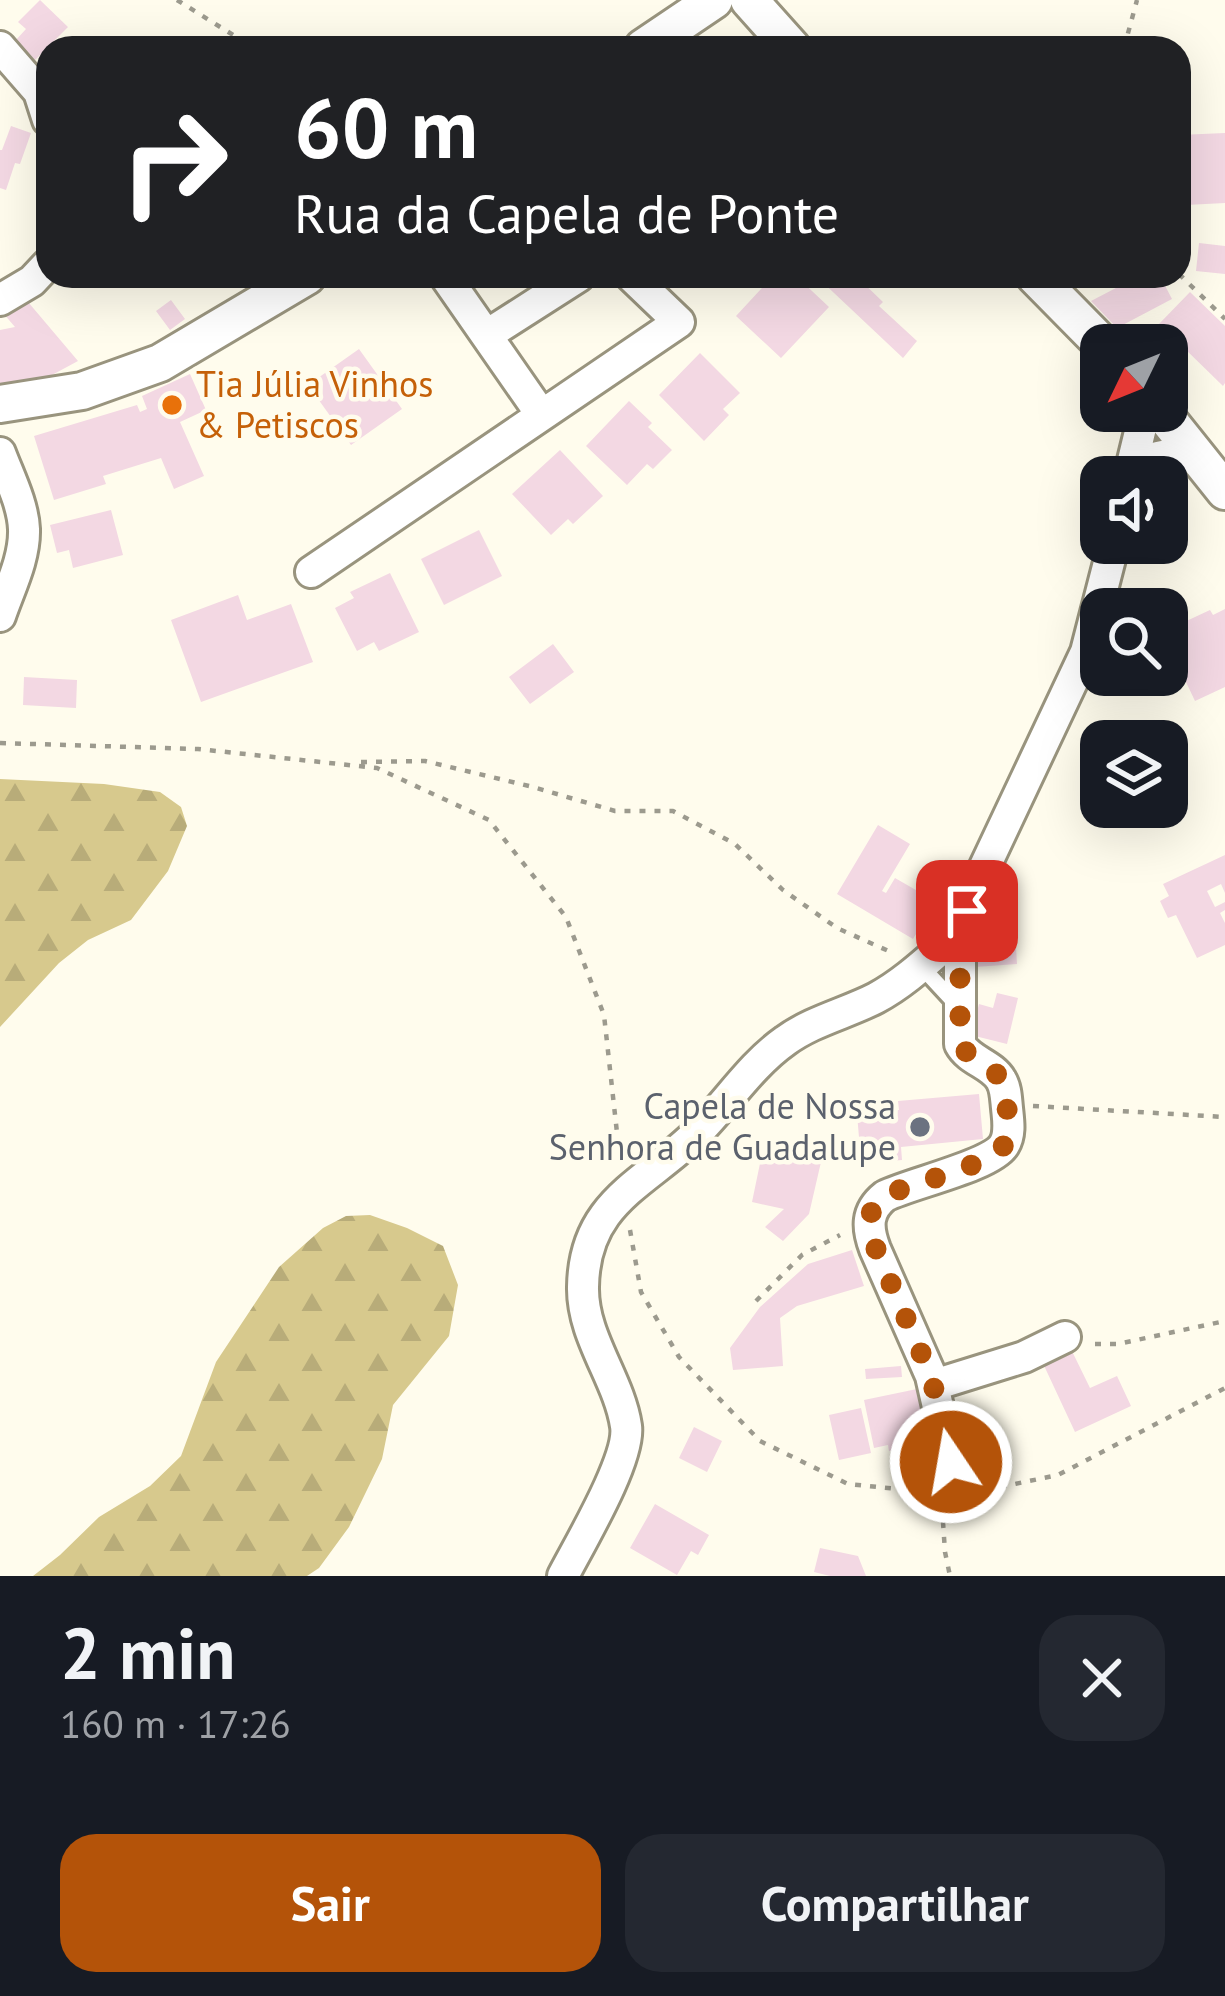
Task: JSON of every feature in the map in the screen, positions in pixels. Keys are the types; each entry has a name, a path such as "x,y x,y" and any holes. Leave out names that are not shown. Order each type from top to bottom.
{"street":[{"path":"661,36 714,0"},
{"path":"749,0 781,36"},
{"path":"0,47 36,89"},
{"path":"0,300 36,277"},
{"path":"0,404 82,391 160,363 287,288"},
{"path":"454,288 541,414"},
{"path":"487,335 561,288"},
{"path":"311,572 679,322 644,288"},
{"path":"1047,288 1082,324"},
{"path":"1180,432 1213,468"},
{"path":"0,453 20,507 24,535 0,616"},
{"path":"950,1495 934,1385 875,1249 873,1213 894,1191 995,1154 1007,1138 1004,1086 962,1049 962,931 980,878 1086,652 1109,564"},
{"path":"563,1576 626,1441 624,1418 583,1298 590,1246 603,1217 624,1192 693,1136 774,1049 878,997 962,931"},
{"path":"934,1385 1024,1357 1065,1337"}],"lane":[{"path":"920,965 959,1007"}],"path":[{"path":"177,0 235,36"},
{"path":"1127,36 1137,0"},
{"path":"1191,286 1225,319"},
{"path":"0,743 199,749 377,767 489,820 566,917 604,1016 641,1292 679,1357 760,1441 848,1484 950,1495 1058,1475 1225,1388"},
{"path":"341,763 425,761 615,811 673,811 735,844 783,890 837,928 920,965"},
{"path":"1006,1105 1225,1117"},
{"path":"756,1301 808,1250 873,1213"},
{"path":"1065,1337 1112,1345 1225,1321"},
{"path":"950,1495 945,1552 950,1576"}],"green space":[{"path":"0,779 160,792 181,807 187,826 168,871 131,920 88,940 59,963 0,1027"},
{"path":"370,1215 443,1246 458,1285 449,1336 393,1405 382,1459 349,1527 319,1568 307,1576 33,1576 99,1517 150,1486 181,1456 216,1362 279,1267 323,1228 346,1216"}],"building":[{"path":"40,0 68,27 59,36 36,36 35,60 15,41 26,29 18,22"},
{"path":"11,126 31,133 6,190 0,188 0,150"},
{"path":"1225,133 1225,203 1191,205 1191,134"},
{"path":"1199,243 1225,246 1225,274 1196,271"},
{"path":"762,288 809,288 829,307 781,358 736,316"},
{"path":"829,288 868,288 883,302 879,306 917,341 903,358"},
{"path":"1116,288 1166,288 1172,299 1125,324 1113,324 1091,301"},
{"path":"1190,292 1225,326 1223,386 1188,352 1188,324 1159,324"},
{"path":"23,296 78,361 52,375 0,385 0,330 15,327 3,313"},
{"path":"171,300 185,319 170,330 156,311"},
{"path":"359,349 402,409 351,445 308,385"},
{"path":"700,353 740,393 723,409 729,415 704,441 659,395"},
{"path":"190,374 206,410 180,422 204,476 174,489 161,458 103,476 106,484 54,500 34,436 137,405 140,412 147,409 142,396"},
{"path":"629,401 672,450 653,469 647,464 627,485 586,446"},
{"path":"560,450 603,496 573,524 568,519 551,535 512,494"},
{"path":"111,510 123,555 73,568 69,550 57,553 50,525"},
{"path":"479,530 502,576 444,605 421,559"},
{"path":"390,573 419,632 379,651 374,642 357,651 335,608 354,598 350,592"},
{"path":"238,595 247,620 291,604 313,662 201,702 171,620"},
{"path":"1225,609 1225,687 1195,701 1188,686 1188,620 1210,610 1213,615"},
{"path":"553,644 574,672 530,704 509,677"},
{"path":"24,677 77,680 76,708 23,705"},
{"path":"878,825 910,844 882,891 886,893 895,878 942,905 926,933 919,929 913,939 837,894"},
{"path":"1225,855 1225,893 1221,884 1207,891 1215,907 1225,902 1220,913 1225,945 1197,958 1176,915 1168,918 1160,901 1169,896 1163,884"},
{"path":"999,937 1000,948 1016,947 1017,964 975,967 972,939"},
{"path":"997,993 1018,998 1007,1044 971,1035 979,1004 993,1008"},
{"name":"Capela de Nossa Senhora de Guadalupe","path":"979,1094 983,1139 901,1147 902,1160 880,1162 878,1147 860,1149 857,1114 899,1110 898,1101"},
{"path":"763,1149 821,1162 809,1214 783,1241 765,1227 784,1209 752,1202"},
{"path":"852,1250 864,1286 797,1306 780,1318 783,1366 733,1370 730,1348 760,1307 808,1264"},
{"path":"1068,1343 1090,1388 1117,1376 1131,1406 1075,1432 1040,1357"},
{"path":"901,1366 902,1377 866,1379 865,1369"},
{"path":"917,1389 929,1442 889,1451 888,1445 874,1448 864,1400"},
{"path":"861,1408 871,1453 839,1460 829,1415"},
{"path":"694,1427 722,1441 707,1472 679,1458"},
{"path":"655,1504 709,1535 698,1555 691,1551 677,1575 630,1548"},
{"path":"820,1548 858,1556 866,1576 814,1572"}],"place":[{"name":"Tia Júlia Vinhos & Petiscos","path":"172,405"},
{"name":"Capela de Nossa Senhora de Guadalupe","path":"920,1127"}],"route":[{"path":"951,1462 931,1376 868,1223 873,1207 884,1196 986,1159 1007,1138 1003,1083 960,1044 960,950 967,911"}]}
